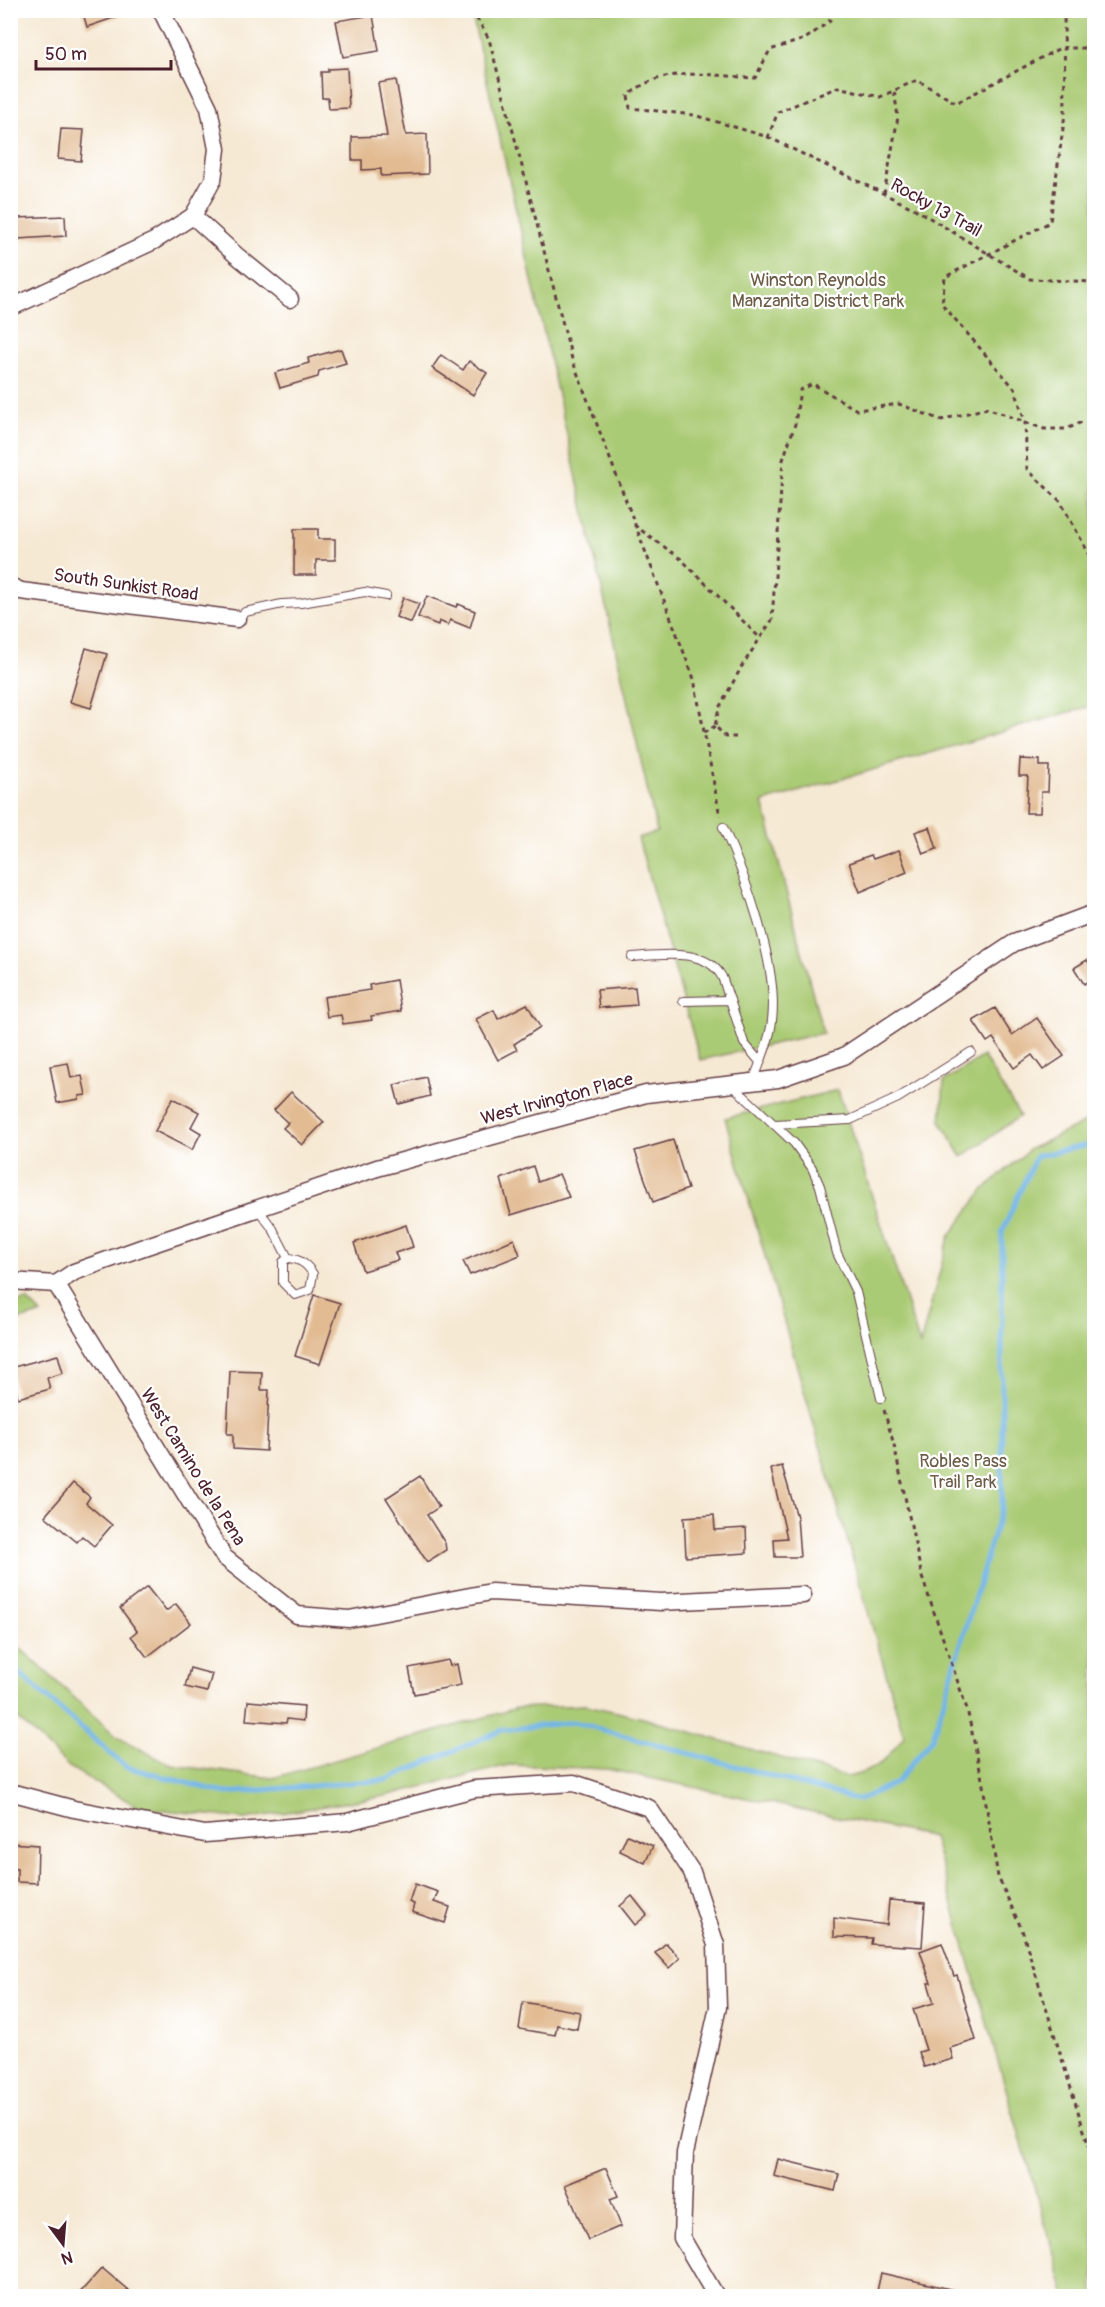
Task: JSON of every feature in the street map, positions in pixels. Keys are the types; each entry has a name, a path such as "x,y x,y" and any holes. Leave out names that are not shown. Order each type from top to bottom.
{"street":[{"path":"10,308 154,241 193,216 213,180 217,149 208,108 161,10"},
{"path":"193,216 290,299"},
{"name":"South Sunkist Road","path":"10,586 21,591 237,619"},
{"name":"West Irvington Place","path":"56,1284 74,1272 377,1168 646,1094 778,1079 844,1056 1014,943 1095,913"},
{"path":"10,1281 56,1284"},
{"name":"West Camino de la Pena","path":"56,1284 224,1557 297,1615 349,1619 491,1592 661,1602 803,1595"},
{"path":"10,1792 74,1809 205,1834 347,1822 474,1789 574,1783 650,1808 692,1872 716,1945 718,2007 685,2152 682,2238 716,2296"}],"lane":[{"path":"237,619 244,612 282,604 326,600 365,592 386,596"},
{"path":"723,827 753,903 768,969 773,1020 753,1082"},
{"path":"632,957 672,955 703,961 721,976 744,1043 760,1062"},
{"path":"683,1001 730,1000"},
{"path":"775,1124 850,1120 898,1098 971,1052"},
{"path":"732,1084 794,1143 820,1186 837,1253 856,1292 881,1398"},
{"path":"257,1208 273,1229 288,1258"},
{"path":"288,1258 297,1259 308,1266 313,1274 310,1290 304,1294 295,1295 284,1283 283,1262 288,1258"}],"path":[{"path":"472,10 489,39 572,358 694,679 723,827"},
{"name":"Rocky 13 Trail","path":"827,10 830,21 805,39 770,50 755,78 680,74 661,77 638,86 628,96 630,108 694,115 768,136 915,209 1030,279 1095,282"},
{"path":"1064,10 1065,114 1050,222 945,277 942,304 1015,389 1025,422 1026,469 1059,501 1095,563"},
{"path":"768,136 778,112 837,87 880,97 917,80 956,103 1063,48 1095,48"},
{"path":"884,194 898,117 894,90"},
{"path":"704,733 715,726 719,708 772,620 783,460 795,424 800,390 813,384 857,410 899,404 941,420 987,408 1044,429 1067,429 1082,422 1095,422"},
{"path":"634,525 681,559 760,638"},
{"path":"715,726 726,737 736,737"},
{"path":"881,1398 894,1445 922,1577 967,1709 982,1779 998,1877 1022,1930 1095,2163"}],"green space":[{"name":"Winston Reynolds Manzanita District Park","path":"471,11 1094,11 1094,705 763,802 823,1033 700,1060 638,838 657,832"},
{"path":"983,1056 1020,1116 962,1157 941,1122 944,1081"},
{"name":"Robles Pass Trail Park","path":"838,1090 920,1345 949,1237 983,1190 1030,1149 1094,1118 1094,2296 1066,2296 933,1837 607,1769 509,1765 385,1796 245,1819 138,1807 69,1767 11,1712 10,1639 117,1737 171,1765 273,1778 517,1708 586,1705 643,1718 847,1777 874,1768 892,1752 904,1736 725,1118"},
{"path":"27,1300 41,1314 11,1322 11,1305"}],"building":[{"path":"82,10 128,10 128,13 87,27"},
{"path":"373,15 379,51 343,57 336,21"},
{"path":"347,68 349,108 329,109 328,98 322,98 321,72 328,72 328,69"},
{"path":"396,80 406,135 427,134 428,174 381,176 381,169 362,170 362,160 352,160 352,137 387,136 378,83"},
{"path":"61,129 84,130 81,161 58,159"},
{"path":"65,216 66,236 18,239 17,218"},
{"path":"341,349 346,363 319,371 318,377 280,388 275,373 309,363 308,358"},
{"path":"441,355 463,370 469,361 487,373 473,395 432,368"},
{"path":"294,529 318,529 318,539 335,539 335,560 316,560 316,575 294,575"},
{"path":"427,596 456,607 458,604 475,611 470,628 450,620 448,625 439,621 438,625 418,617"},
{"path":"403,598 419,604 411,623 396,617"},
{"path":"86,648 107,654 91,708 70,702"},
{"path":"1020,759 1040,760 1040,766 1049,766 1048,792 1041,792 1040,813 1026,813 1028,776 1019,776"},
{"path":"930,827 937,849 923,854 915,832"},
{"path":"899,850 907,872 860,892 849,863 871,855 873,859"},
{"path":"1087,960 1095,971 1095,977 1084,984 1074,968"},
{"path":"396,980 401,1011 371,1016 372,1020 343,1024 341,1015 327,1017 324,997 370,990 369,985"},
{"path":"635,987 637,1005 599,1008 597,990"},
{"path":"527,1004 540,1027 514,1044 517,1050 498,1060 476,1019 494,1010 498,1019"},
{"path":"995,1008 1012,1035 1037,1018 1064,1056 1043,1070 1032,1055 1014,1068 993,1038 987,1042 973,1021"},
{"path":"68,1063 71,1078 82,1076 86,1095 79,1096 79,1099 57,1103 50,1066"},
{"path":"426,1077 430,1096 399,1104 394,1085"},
{"path":"291,1092 324,1122 302,1145 283,1128 288,1123 274,1110"},
{"path":"173,1098 199,1112 191,1127 201,1133 192,1150 155,1131"},
{"path":"673,1140 688,1189 653,1202 635,1151"},
{"path":"533,1166 538,1182 559,1174 569,1197 511,1215 501,1179"},
{"path":"406,1225 413,1247 395,1253 398,1260 363,1271 354,1243"},
{"path":"514,1239 520,1255 470,1275 463,1261"},
{"path":"314,1295 340,1303 320,1364 295,1356"},
{"path":"58,1355 63,1373 47,1378 50,1389 18,1398 10,1368"},
{"path":"230,1371 262,1372 261,1390 269,1390 266,1451 233,1449 233,1434 227,1434"},
{"path":"782,1466 797,1517 800,1557 775,1557 774,1539 787,1538 771,1469"},
{"path":"420,1476 439,1507 427,1515 445,1543 446,1550 427,1562 386,1498"},
{"path":"73,1483 90,1497 86,1503 112,1525 94,1546 82,1536 77,1542 45,1516"},
{"path":"714,1515 715,1530 746,1528 747,1553 686,1557 684,1517"},
{"path":"147,1587 166,1611 176,1604 191,1623 147,1657 131,1636 137,1631 120,1608"},
{"path":"448,1660 450,1666 457,1664 461,1685 414,1694 409,1668"},
{"path":"190,1668 212,1674 207,1692 185,1687"},
{"path":"248,1701 304,1706 303,1721 287,1719 286,1723 246,1720"},
{"path":"627,1835 653,1846 645,1863 620,1851"},
{"path":"10,1843 38,1845 37,1883 17,1882 17,1869 10,1868"},
{"path":"415,1884 438,1892 434,1902 450,1907 445,1923 412,1912 414,1904 409,1902"},
{"path":"632,1896 647,1915 635,1925 620,1906"},
{"path":"889,1900 925,1903 922,1947 871,1944 872,1938 834,1937 834,1918 887,1925"},
{"path":"666,1943 680,1958 669,1968 655,1953"},
{"path":"942,1943 954,1976 957,1975 976,2040 950,2048 953,2059 924,2067 919,2052 926,2050 913,2009 934,2003 928,1983 931,1983 920,1951"},
{"path":"523,2002 580,2012 577,2029 557,2025 555,2035 519,2029"},
{"path":"778,2159 839,2174 835,2191 774,2176"},
{"path":"606,2168 618,2196 610,2199 621,2226 588,2240 565,2185"},
{"path":"102,2268 135,2296 77,2296"},
{"path":"881,2273 959,2291 958,2296 876,2296"}],"waterway":[{"path":"10,1665 126,1767 225,1793 386,1780 502,1730 574,1722 859,1800 897,1782 933,1737 1002,1506 1002,1232 1036,1156 1094,1144"}]}
